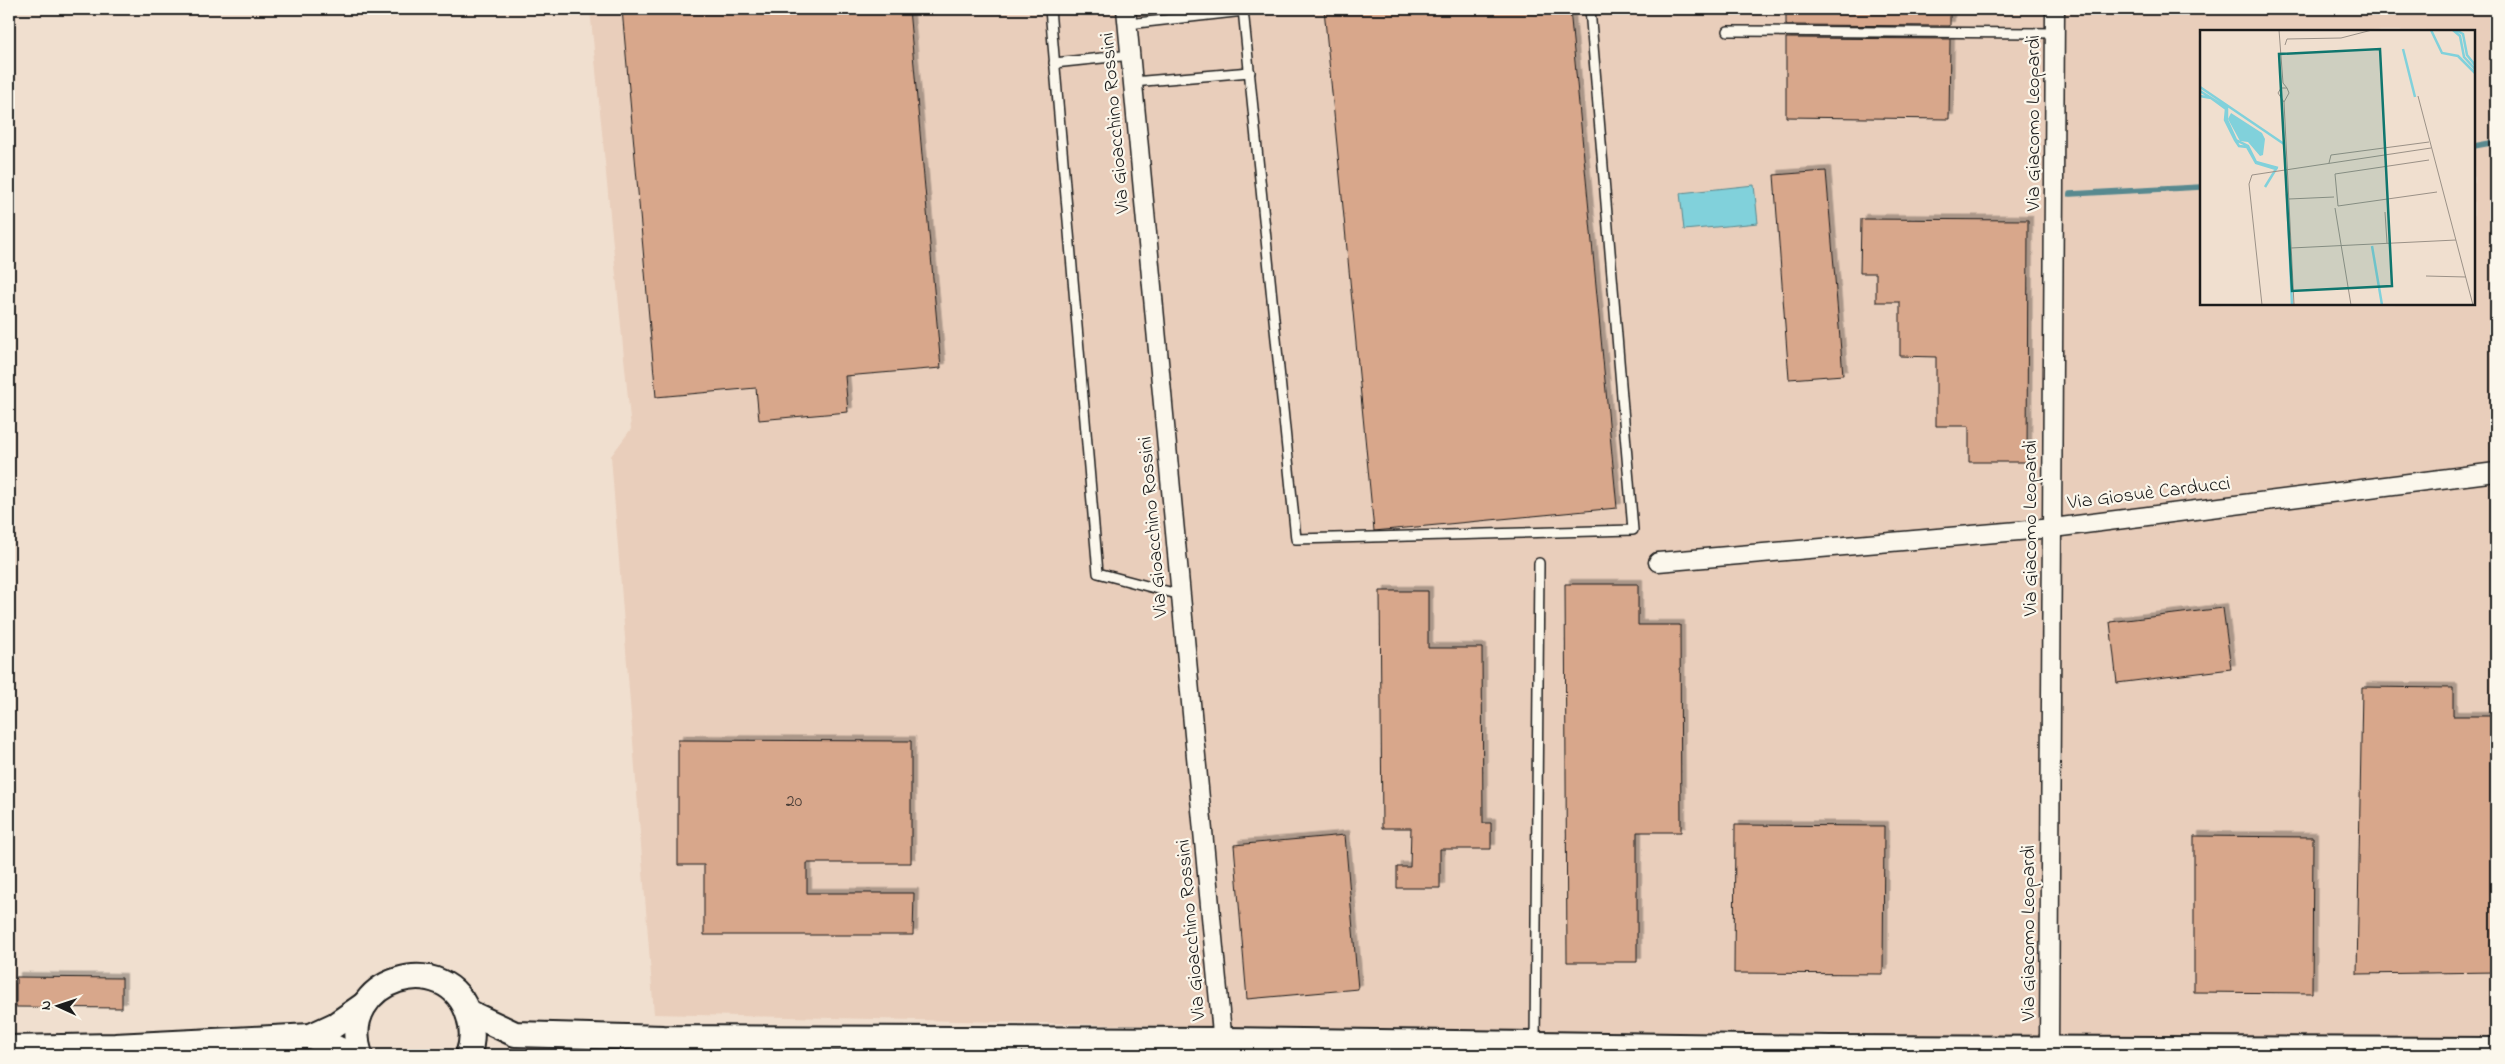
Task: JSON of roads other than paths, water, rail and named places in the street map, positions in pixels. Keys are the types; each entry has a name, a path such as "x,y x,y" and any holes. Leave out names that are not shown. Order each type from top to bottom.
{"main road":[{"path":"9,1048 115,1046 311,1036 335,1025 365,1004 376,991 392,981 404,977 423,977 439,982 454,992 468,1012 472,1027 469,1054 515,1034"},
{"path":"360,1055 356,1030 365,1004"},
{"path":"468,1012 515,1034 664,1038 1224,1048 1535,1044 2496,1050"},
{"path":"311,1036 351,1055"}],"street":[{"name":"Via Giacomo Leopardi","path":"2049,1048 2056,9"},
{"name":"Via Gioacchino Rossini","path":"1127,17 1224,1048"},
{"name":"Via Giosuè Carducci","path":"1658,562 2053,528 2496,472"}],"lane":[{"path":"1050,9 1098,573 1182,596"},
{"path":"1127,17 1243,10 1296,539 1633,530 1590,9"},
{"path":"1728,31 2055,33"},
{"path":"1054,63 1130,55"},
{"path":"1133,82 1250,72"},
{"path":"1535,1044 1539,563"}],"water":[{"path":"1754,185 1758,223 1684,230 1680,193"}],"waterway":[{"path":"2475,146 2496,142"},
{"path":"2070,194 2200,187"}]}
